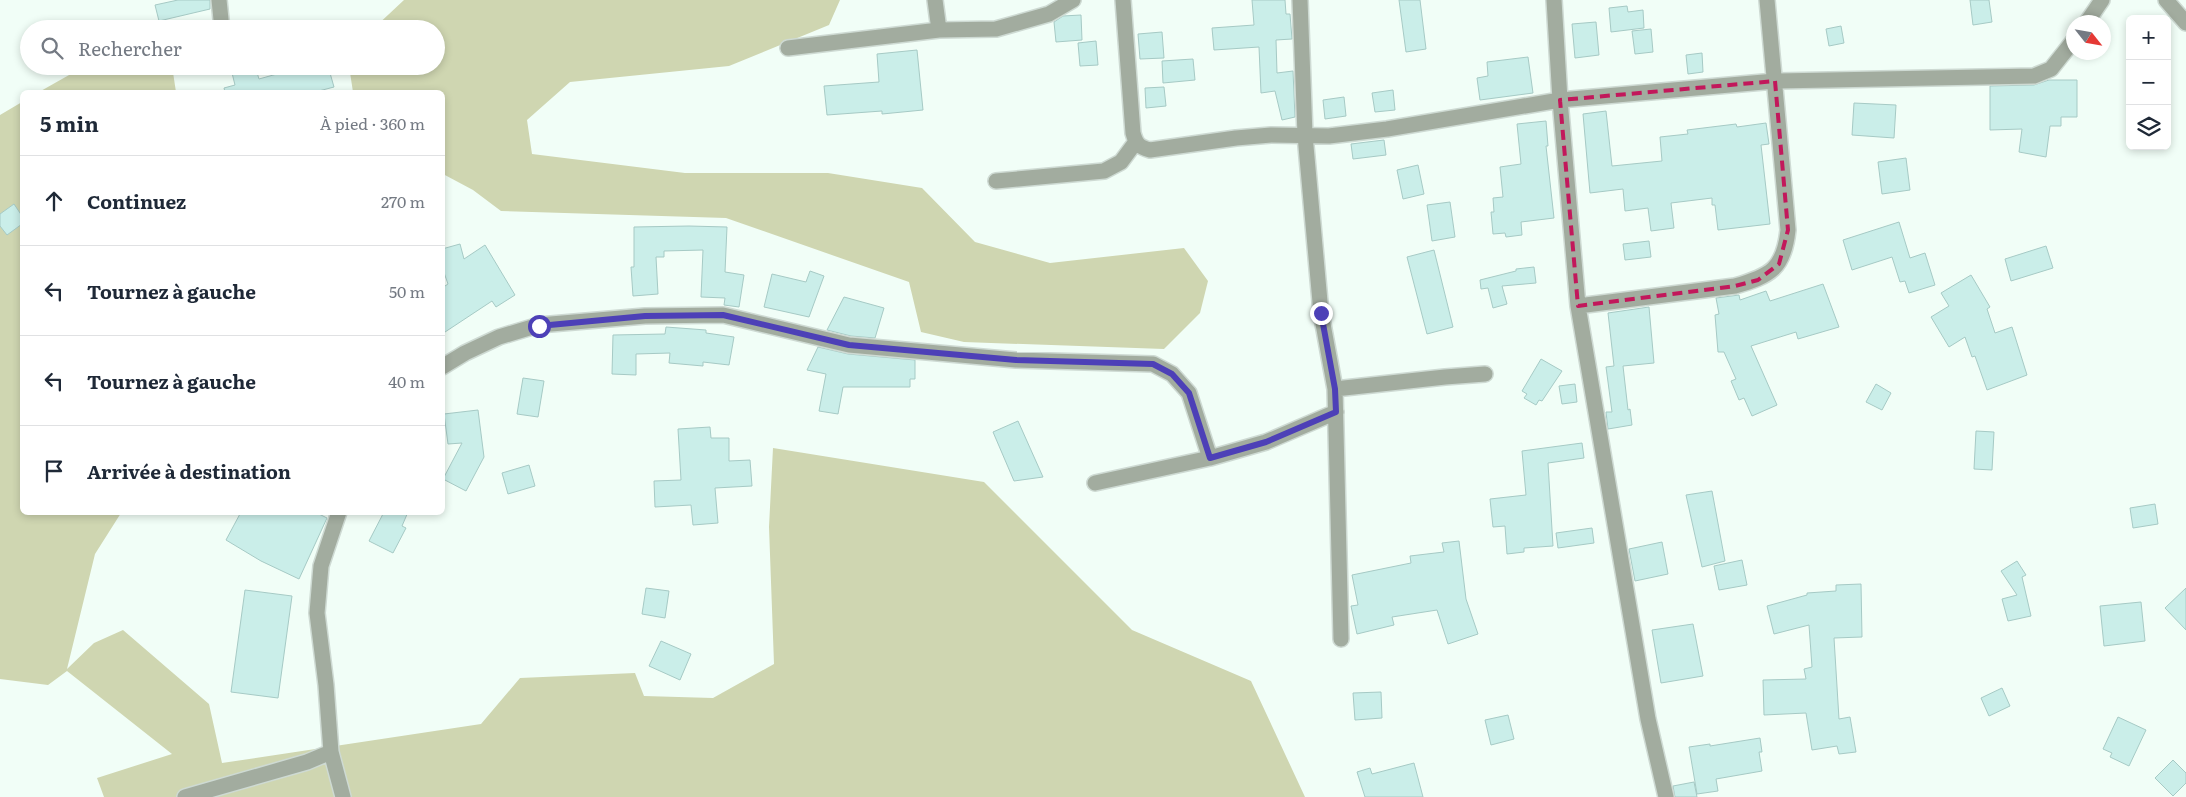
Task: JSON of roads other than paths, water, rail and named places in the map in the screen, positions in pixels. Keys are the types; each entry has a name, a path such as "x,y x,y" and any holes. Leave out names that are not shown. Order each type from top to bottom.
{"street":[{"path":"219,0 221,20"},
{"path":"935,0 939,30"},
{"path":"788,48 939,30 996,29 1049,14 1073,0"},
{"path":"1122,0 1133,133 1135,143 1141,148 1150,150 1271,135 1329,136 1387,129 1560,100 1775,81 2034,76 2051,69 2066,50"},
{"path":"1300,0 1305,135 1321,313 1335,389 1341,639"},
{"path":"1554,0 1560,100 1578,306 1648,719 1666,797"},
{"path":"1578,306 1735,286 1758,280 1770,273 1779,264 1786,246 1788,230 1768,0"},
{"path":"2092,15 2102,0"},
{"path":"2166,0 2186,23"},
{"path":"996,181 1104,171 1121,162 1135,143"},
{"path":"445,365 465,353 499,337 539,326 645,316 714,315 723,315 849,345 1016,360 1153,364 1172,374 1189,393 1210,458"},
{"path":"1335,389 1485,374"},
{"path":"1095,483 1210,458 1266,442 1336,412"},
{"path":"338,515 321,566 317,613 326,685 331,752 343,797"},
{"path":"185,797 307,762 331,752"}]}
